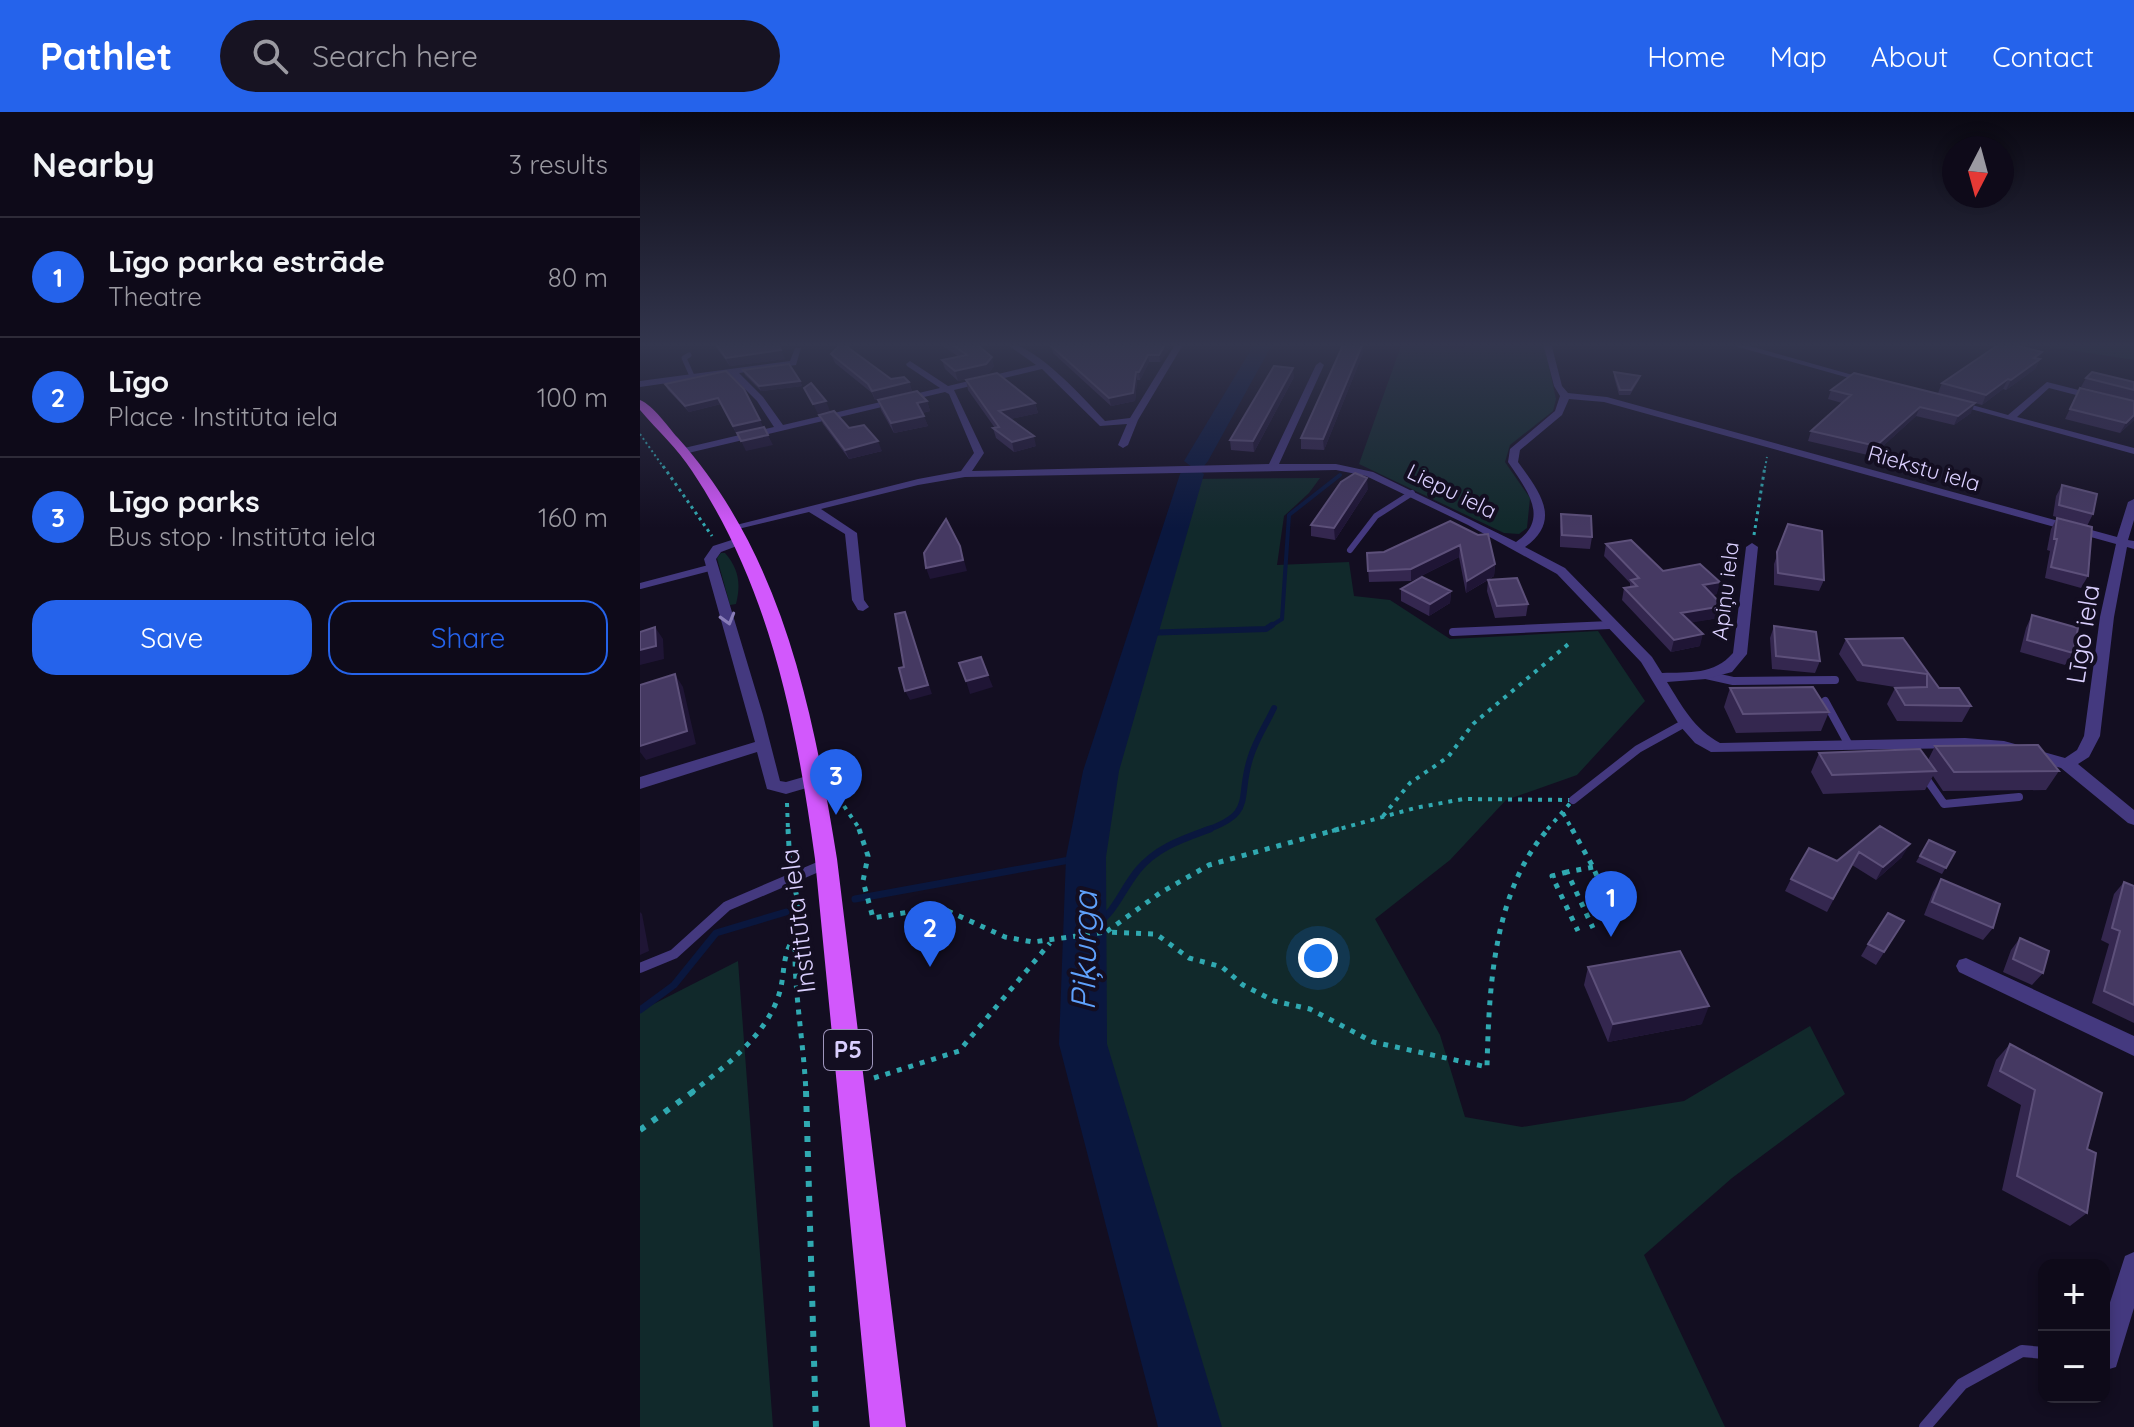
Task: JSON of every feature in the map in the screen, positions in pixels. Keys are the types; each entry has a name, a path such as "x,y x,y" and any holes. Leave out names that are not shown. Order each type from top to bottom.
{"main road":[{"name":"Institūta iela","path":"641,404 684,451 738,534 760,581 785,654 814,780 827,864 888,1427"}],"street":[{"path":"764,404 780,428"},
{"path":"684,451 881,404"},
{"path":"957,404 968,422 979,453 965,474"},
{"path":"1083,404 1123,445"},
{"path":"1113,469 1143,404"},
{"path":"1273,466 1302,404"},
{"path":"1517,547 1532,538 1540,517 1539,501 1513,462 1515,449 1559,413 1562,404"},
{"name":"Riekstu iela","path":"1623,404 2134,545"},
{"path":"1958,404 2134,451"},
{"path":"2010,418 2025,404"},
{"path":"1103,424 1133,420"},
{"name":"Liepu iela","path":"723,547 738,534 811,508 965,474 1273,466 1352,469 1412,493 1561,571 1615,625 1660,678 1685,723 1700,739 1717,748 1982,743 2067,764"},
{"name":"Līgo iela","path":"2067,764 2083,753 2092,736 2118,569 2119,541 2134,502"},
{"path":"811,508 851,533 858,600 863,607"},
{"path":"723,547 712,553 712,563 773,785 786,788 814,780"},
{"name":"Apiņu iela","path":"1660,678 1706,675 1727,669 1740,654 1752,547"},
{"path":"640,783 764,745"},
{"path":"2067,764 2134,819"},
{"path":"1966,966 2134,1046"},
{"path":"2110,1340 2134,1265"}],"lane":[{"path":"1350,550 1368,522 1412,493"},
{"path":"640,586 712,563"},
{"path":"1453,632 1615,625"},
{"path":"1706,675 1733,681 1835,680"},
{"path":"1825,701 1849,745"},
{"path":"1573,800 1638,749 1685,723"},
{"path":"1902,744 1911,757"},
{"path":"1920,769 1944,804 2019,797"},
{"path":"640,968 674,954 727,906 827,864"},
{"path":"1925,1427 1962,1384 2022,1351 2038,1352"}],"path":[{"path":"640,434 664,464 699,521 723,547"},
{"name":"Apiņu iela","path":"1752,547 1762,471 1770,447"},
{"path":"1382,817 1410,783 1448,757 1473,724 1557,651 1594,626"},
{"path":"786,788 791,878 799,902 795,959 804,1040 816,1427"},
{"path":"1106,932 1160,893 1209,865 1382,817 1463,799 1573,800"},
{"path":"844,806 864,836 868,856 863,881 873,918 883,919 921,907 936,908 950,911 990,932 1023,942 1050,943 1106,932 1156,934 1189,958 1222,967 1243,985 1274,1001 1310,1009 1373,1042 1487,1067 1489,1003 1506,906 1534,845 1573,800"},
{"path":"1563,813 1593,867 1617,923"},
{"path":"1578,931 1552,876 1593,867"},
{"path":"1567,872 1593,928"},
{"path":"640,1130 682,1100 764,1027 778,1000 784,949 797,932"},
{"path":"852,1085 959,1051 1050,943"}],"green space":[{"path":"1380,404 1555,404 1553,411 1510,445 1505,462 1530,498 1527,528 1519,534 1504,533 1359,464"},
{"path":"1320,478 1284,516 1277,565 1349,562 1354,596 1390,600 1450,639 1598,631 1645,701 1577,775 1506,800 1450,860 1375,919 1440,1035 1465,1117 1522,1127 1684,1101 1810,1026 1845,1094 1732,1178 1644,1255 1725,1427 1180,1427 1064,1053 1078,812 1181,479"},
{"path":"721,553 730,559 736,571 736,604 730,605 717,558"},
{"path":"738,961 773,1427 640,1427 640,1011"}],"building":[{"path":"721,404 752,404 760,420 733,426"},
{"path":"880,404 918,404 924,416 891,423"},
{"path":"983,404 1029,404 999,411 1034,436 1012,442 993,428 999,427"},
{"path":"1251,404 1273,404 1253,441 1230,440"},
{"path":"1316,404 1337,404 1323,439 1301,438"},
{"path":"1841,404 1973,404 1958,416 1920,407 1876,446 1811,431"},
{"path":"2072,404 2134,404 2134,415 2126,423 2070,409"},
{"path":"834,411 849,428 864,425 878,441 845,450 819,415"},
{"path":"764,427 768,435 741,441 737,433"},
{"path":"1355,473 1367,478 1334,528 1311,525 1341,482"},
{"path":"2062,485 2097,494 2093,514 2059,505"},
{"path":"1561,514 1591,516 1592,537 1562,535"},
{"path":"2057,518 2092,527 2088,576 2051,567 2057,539 2054,539"},
{"path":"946,519 960,546 963,560 926,568 924,553"},
{"path":"1450,521 1478,535 1488,534 1495,564 1467,581 1460,545 1411,569 1368,571 1367,553 1384,552"},
{"path":"1788,524 1822,531 1824,580 1778,573 1777,552"},
{"path":"1631,540 1663,571 1700,564 1720,582 1703,585 1723,606 1681,613 1703,634 1674,640 1624,588 1637,586 1631,580 1639,578 1606,544"},
{"path":"1422,577 1451,591 1430,604 1401,589"},
{"path":"1517,578 1528,604 1497,606 1488,580"},
{"path":"905,612 928,685 905,691 899,668 904,667 895,614"},
{"path":"2032,615 2078,628 2073,653 2027,640"},
{"path":"1774,626 1816,632 1820,661 1776,656"},
{"path":"655,627 656,646 640,650 640,632"},
{"path":"1903,638 1939,688 1959,688 1971,706 1905,705 1895,688 1927,687 1927,674 1863,665 1846,639"},
{"path":"981,657 988,675 966,681 959,663"},
{"path":"675,674 687,731 640,746 640,685"},
{"path":"1813,687 1829,712 1743,714 1730,688"},
{"path":"2038,745 2059,771 1954,772 1935,746"},
{"path":"1920,749 1936,771 1832,775 1819,753"},
{"path":"1880,826 1910,844 1883,867 1859,852 1833,899 1791,879 1809,848 1837,861"},
{"path":"1929,840 1955,852 1946,868 1920,856"},
{"path":"1941,879 2000,904 1993,928 1932,902"},
{"path":"2124,882 2134,886 2134,1005 2104,991 2120,931 2112,928"},
{"path":"1888,913 1904,921 1884,952 1868,944"},
{"path":"2020,938 2049,951 2043,973 2013,959"},
{"path":"1680,951 1709,1006 1613,1024 1588,967"},
{"path":"2010,1044 2102,1093 2087,1149 2096,1153 2087,1213 2017,1176 2035,1090 2000,1071"}],"waterway":[{"name":"Piķurga","path":"1196,461 1229,404"},
{"name":"Piķurga","path":"1190,1427 1083,1044 1086,857 1101,771 1192,474"},
{"path":"1269,627 1282,619 1289,515 1340,475"},
{"path":"1142,633 1269,627"},
{"path":"1204,831 1231,818 1242,804 1252,752 1274,708"},
{"path":"1085,932 1104,919 1138,870 1153,855 1210,829"},
{"path":"855,899 1086,857"},
{"path":"640,1010 674,985 716,933 786,912"}],"place":[{"name":"Līgo parks","path":"836,815"},
{"name":"Līgo parka estrāde","path":"1611,937"},
{"name":"Līgo","path":"930,967"}]}
